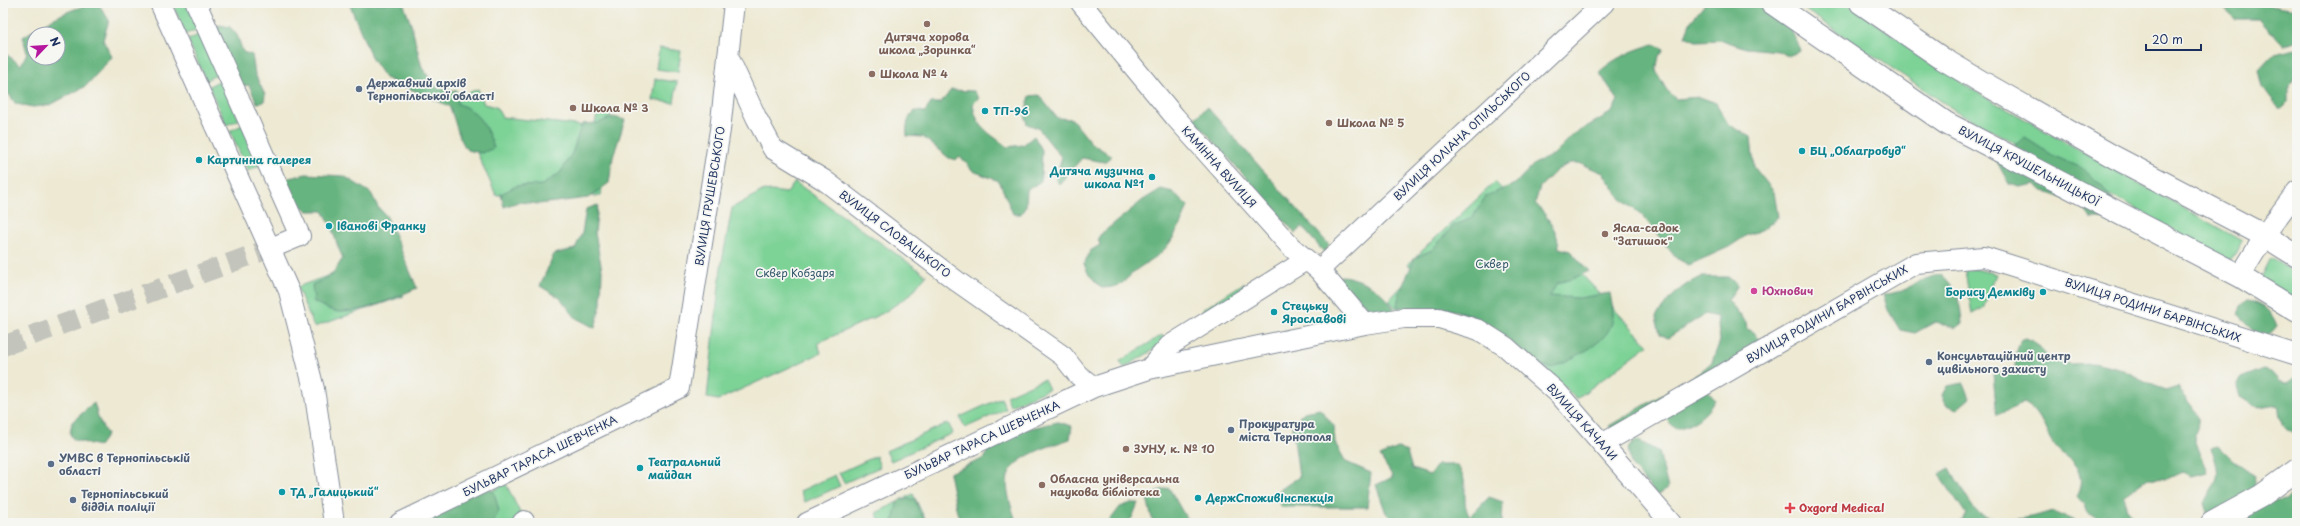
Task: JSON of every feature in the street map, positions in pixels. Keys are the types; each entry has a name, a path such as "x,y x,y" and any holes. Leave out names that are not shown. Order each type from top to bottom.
{"main road":[{"name":"ВУЛИЦЯ КРУШЕЛЬНИЦЬКОЇ","path":"1772,3 1946,123 2240,276 2297,311"},
{"path":"1861,3 1936,54 1980,81 2114,157 2265,236 2297,256"},
{"path":"2212,523 2261,496 2297,470"}],"street":[{"path":"160,3 290,291 314,389 334,523"},
{"path":"196,3 300,236 271,248"},
{"name":"ВУЛИЦЯ ГРУШЕВСЬКОГО","path":"679,388 692,318 720,130 734,3"},
{"name":"КАМІННА ВУЛИЦЯ","path":"1081,3 1175,117 1291,246 1313,265 1365,324"},
{"name":"ВУЛИЦЯ ЮЛІАНА ОПІЛЬСЬКОГО","path":"1313,265 1604,3"},
{"name":"ВУЛИЦЯ СЛОВАЦЬКОГО","path":"728,56 756,117 773,149 824,180 958,282 1062,356 1078,374 1094,387"},
{"path":"2240,276 2265,236 2297,191"},
{"name":"ВУЛИЦЯ РОДИНИ БАРВІНСЬКИХ","path":"1602,444 1916,263 1984,257 2297,355"},
{"path":"1149,369 1169,346 1313,265"},
{"name":"ВУЛИЦЯ КАЧАЛИ","path":"1365,324 1404,318 1439,318 1479,330 1506,347 1558,393 1671,523"},
{"name":"БУЛЬВАР ТАРАСА ШЕВЧЕНКА","path":"812,520 1094,387 1149,369 1365,324"},
{"name":"БУЛЬВАР ТАРАСА ШЕВЧЕНКА","path":"400,523 679,388"}],"green space":[{"path":"1745,2 1756,3 1764,6 1784,22 1798,43 1800,51 1788,56 1778,51 1746,48 1722,40 1696,41 1685,36 1691,21 1706,3"},
{"path":"98,3 109,20 103,40 112,57 86,86 50,105 33,107 16,104 5,89 3,91 3,52 21,65 26,55 26,66 66,66 66,26 41,26 77,8"},
{"path":"172,3 186,3 198,29 186,34"},
{"path":"349,3 403,3 411,24 422,68 437,88 457,91 458,104 465,107 477,116 489,134 494,148 482,153 467,150 461,139 449,106 385,78 372,59"},
{"path":"1795,3 1847,3 1971,89 2242,241 2231,261 1956,111"},
{"path":"2218,3 2268,3 2271,6 2297,10 2297,18 2293,27 2297,41 2284,46 2259,19 2235,19"},
{"path":"219,25 230,27 237,35 243,52 252,55 255,74 265,95 264,102 257,103 249,85 235,87 212,34"},
{"path":"200,34 218,74 206,80 188,40"},
{"path":"26,35 26,49 23,37"},
{"path":"1654,44 1664,49 1659,56 1656,71 1666,89 1676,99 1700,97 1716,103 1728,124 1751,137 1754,167 1774,192 1778,217 1763,230 1747,235 1729,247 1689,265 1676,258 1642,215 1621,199 1603,173 1579,163 1570,163 1557,170 1540,187 1535,203 1544,213 1554,229 1557,235 1559,248 1570,251 1589,271 1572,279 1557,283 1550,296 1579,298 1610,293 1613,312 1611,325 1606,334 1599,341 1581,354 1552,368 1537,364 1493,327 1466,313 1438,307 1416,312 1397,306 1400,293 1414,258 1432,250 1453,226 1472,218 1486,196 1515,184 1534,164 1553,155 1574,134 1612,112 1618,100 1599,72 1612,62 1625,55"},
{"path":"659,48 681,51 678,72 656,69"},
{"path":"2296,49 2297,73 2288,89 2288,102 2280,110 2263,87 2259,70 2274,54"},
{"path":"655,79 677,82 674,103 652,100"},
{"path":"221,80 239,120 226,125 209,86"},
{"path":"478,89 484,104 496,107 502,117 594,127 598,111 611,112 601,196 496,195 453,99"},
{"path":"951,90 974,91 979,98 973,104 977,119 990,134 1007,147 1023,145 1034,136 1042,150 1041,181 1027,190 1026,206 1021,214 1013,214 999,181 973,171 960,156 956,160 949,158 923,137 907,136 910,116 915,111 925,112 931,103 941,103"},
{"path":"1039,95 1057,118 1072,119 1091,143 1112,156 1104,162 1082,158 1059,184 1055,177 1062,158 1038,128 1027,124 1025,114 1030,96"},
{"path":"1207,107 1330,246 1324,252 1302,227 1295,233 1194,119"},
{"path":"613,117 625,120 613,157 609,183 588,198 539,204 518,202 504,207 501,194 516,186 542,185 560,173 572,153 582,124 598,123"},
{"path":"242,125 260,165 248,171 230,131"},
{"path":"2025,138 2054,156 2082,168 2101,185 2115,204 2113,219 2091,219 2084,208 2076,202 2048,193 2035,184 2020,187 2009,184 1995,158"},
{"path":"306,174 344,176 371,193 378,207 387,217 417,288 381,303 352,311 339,312 328,309 314,302 312,285 332,275 343,258 329,222 323,211 308,211 297,203 288,204 285,179"},
{"name":"Сквер Кобзаря","path":"795,182 926,275 910,295 883,313 818,343 821,353 718,400 707,398 721,267 732,208 764,190 787,193"},
{"name":"Сквер","path":"1495,182 1648,345 1576,399 1533,357 1500,331 1482,321 1464,313 1445,309 1396,308 1389,300 1415,272 1408,264"},
{"path":"1161,189 1173,192 1188,206 1174,236 1162,252 1136,270 1122,283 1115,286 1102,288 1089,275 1084,264 1090,251 1100,245 1098,238 1101,234 1143,200"},
{"path":"598,205 595,233 602,270 601,304 595,328 576,318 560,298 540,286 554,254 575,249 582,233 586,209"},
{"path":"2271,258 2297,274 2297,300 2261,278"},
{"path":"352,267 404,296 314,327 297,287"},
{"path":"1975,269 1996,274 1983,308 1972,314 1965,270"},
{"path":"1942,275 1955,291 1961,310 1962,324 1956,328 1935,322 1915,333 1900,330 1888,310 1883,294 1898,292 1934,276"},
{"path":"1339,277 1350,277 1366,283 1374,288 1387,299 1395,313 1377,313 1351,296 1339,280"},
{"path":"1702,277 1728,277 1738,285 1728,300 1746,322 1747,329 1752,331 1762,344 1708,391 1715,400 1708,411 1688,425 1676,429 1665,418 1613,431 1609,426 1698,374 1712,362 1720,341 1717,317 1705,314 1668,338 1660,334 1656,317 1676,293 1688,284"},
{"path":"1244,283 1248,290 1206,316 1202,310"},
{"path":"2248,301 2259,304 2267,309 2275,321 2277,326 2266,338 2252,330 2238,316 2241,306"},
{"path":"1162,335 1166,342 1124,368 1120,361"},
{"path":"2026,338 2033,341 2048,357 2071,364 2094,363 2123,370 2165,391 2178,387 2197,414 2198,421 2194,438 2207,472 2192,476 2182,472 2167,479 2148,478 2123,496 2127,509 2139,523 2108,523 2088,513 2084,503 2076,497 2079,488 2080,476 2075,465 2054,445 2035,412 2024,403 1997,415 1993,374 2015,369 2016,353 2021,340"},
{"path":"2264,369 2270,371 2280,382 2287,383 2297,376 2297,433 2286,428 2280,416 2277,405 2258,408 2240,397 2237,386 2241,378"},
{"path":"1044,379 1049,389 1010,406 1006,396"},
{"path":"1964,383 1970,398 1957,409 1946,405 1942,395 1947,386"},
{"path":"1001,398 1006,409 965,428 960,417"},
{"path":"94,403 99,420 107,435 99,446 74,440 70,434 72,422"},
{"path":"1320,409 1334,426 1335,443 1346,462 1371,473 1367,507 1281,507 1275,493 1299,477 1292,424 1304,412"},
{"path":"1058,422 1072,426 1070,439 1034,452 1025,457 1011,469 1007,481 1010,503 1015,518 1008,523 961,523 957,512 949,473 985,458 989,444 1000,435"},
{"path":"948,423 953,433 891,461 886,451"},
{"path":"1637,440 1659,452 1668,488 1657,495 1631,465 1628,448"},
{"path":"2219,446 2233,460 2256,476 2253,493 2209,518 2204,502 2216,481 2217,476 2216,464 2211,448"},
{"path":"1398,448 1407,452 1412,469 1430,475 1437,465 1457,465 1464,479 1465,505 1470,517 1489,497 1503,502 1502,523 1396,523 1386,513 1376,485 1393,477 1380,456"},
{"path":"876,456 880,467 844,483 839,473"},
{"path":"1950,468 1965,496 1976,511 1983,516 2013,519 2035,516 2053,511 2080,523 1959,523 1966,514 1939,474"},
{"path":"835,475 840,486 805,502 800,491"},
{"path":"506,484 525,523 426,523"},
{"path":"486,486 494,492 499,511 493,523 412,523"},
{"path":"1169,488 1189,523 1153,523 1147,498 1157,491"},
{"path":"2297,489 2297,523 2226,523 2256,504 2286,500"},
{"path":"913,494 927,523 881,523 876,513"},
{"path":"901,499 915,499 919,511 928,523 893,523 897,503"},
{"path":"1131,503 1138,503 1132,518 1126,523 1108,523 1120,507"}],"tunnel":[{"path":"3,346 271,248"}],"place":[{"name":"Дитяча хорова школа „Зоринка“","path":"927,24"},
{"name":"Школа № 4","path":"872,74"},
{"name":"Державний архів Тернопільської області","path":"359,89"},
{"name":"Школа № 3","path":"573,108"},
{"name":"ТП-96","path":"985,111"},
{"name":"Школа № 5","path":"1329,123"},
{"name":"БЦ „Облагробуд“","path":"1802,151"},
{"name":"Картинна галерея","path":"199,160"},
{"name":"Дитяча музична школа №1","path":"1152,177"},
{"name":"Іванові Франку","path":"329,226"},
{"name":"Ясла-садок \"Затишок\"","path":"1605,234"},
{"name":"Юхнович","path":"1754,291"},
{"name":"Борису Демківу","path":"2043,292"},
{"name":"Стецьку Ярославові","path":"1274,312"},
{"name":"Консультаційний центр цивільного захисту","path":"1929,362"},
{"name":"Прокуратура міста Тернополя","path":"1231,430"},
{"name":"ЗУНУ, к. № 10","path":"1126,449"},
{"name":"УМВС в Тернопільській області","path":"51,464"},
{"name":"Театральний майдан","path":"640,468"},
{"name":"Обласна універсальна наукова бібліотека","path":"1042,485"},
{"name":"ТД „Галицький“","path":"282,492"},
{"name":"ДержСпоживІнспекція","path":"1198,498"},
{"name":"Тернопільський відділ поліції","path":"73,500"},
{"name":"Oxgord Medical","path":"1790,508"}]}
